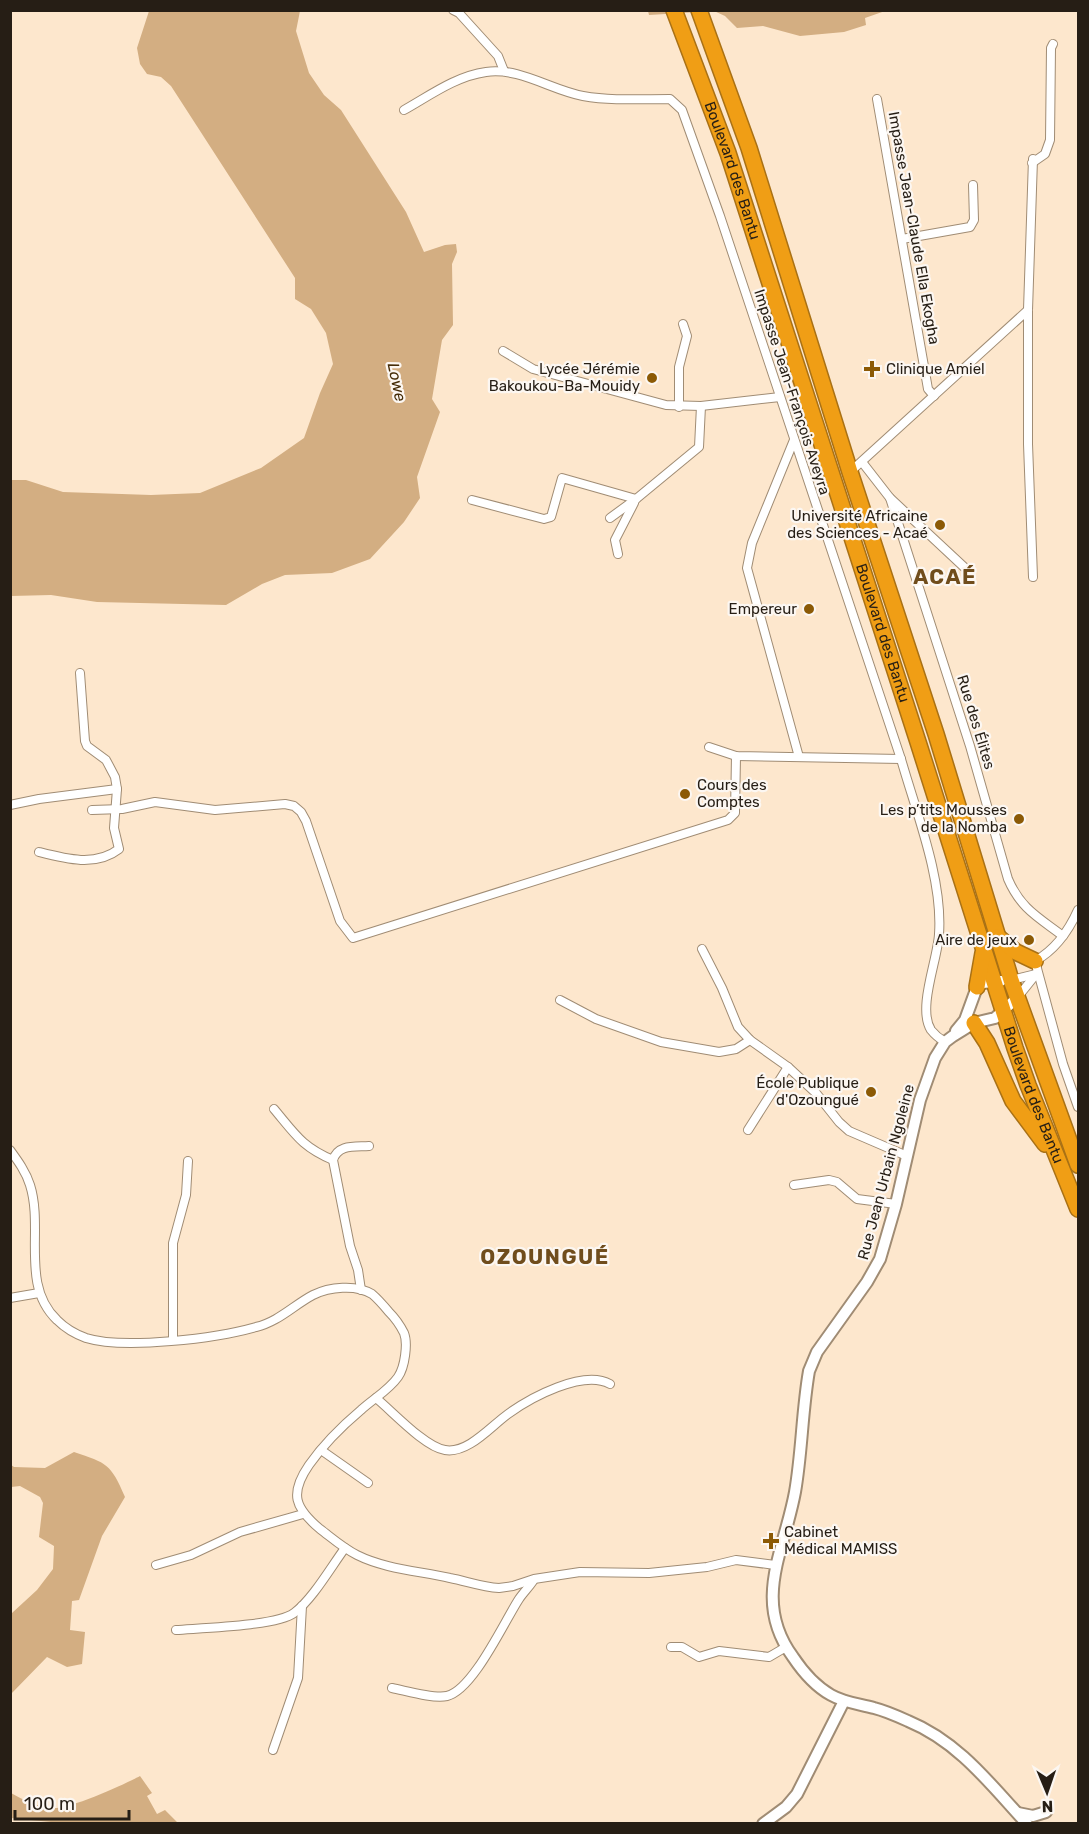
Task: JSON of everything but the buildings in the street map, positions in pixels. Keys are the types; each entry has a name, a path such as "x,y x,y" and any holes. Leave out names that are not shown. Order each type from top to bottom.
{"highway":[{"name":"Boulevard des Bantu","path":"700,14 737,112 856,467 1011,980 1078,1165"},
{"name":"Boulevard des Bantu","path":"676,16 728,153 1028,1085 1078,1209"},
{"path":"998,937 1036,967"},
{"path":"977,987 984,947"},
{"path":"974,1023 987,1043 1013,1101 1058,1160"}],"street":[{"path":"404,110 455,82 486,72 504,71 498,56 459,13 453,10"},
{"path":"1033,577 1028,444 1028,310 1033,161 1039,160 1044,154 1050,140 1051,48 1053,44"},
{"name":"Impasse Jean-François Aveyra","path":"504,71 581,96 608,99 670,99 682,110 720,216 900,759 937,887 939,938 927,1016 930,1028 949,1039"},
{"name":"Impasse Jean-Claude Ella Ekogha","path":"877,99 928,388 934,396"},
{"path":"902,239 970,227 974,220 974,185"},
{"path":"964,567 856,467 1028,310"},
{"path":"679,407 679,367 687,336 683,324"},
{"path":"503,351 533,369 603,390 679,407 780,397"},
{"path":"610,518 699,447 700,406"},
{"path":"794,440 752,543 747,568 799,757"},
{"path":"472,500 544,519 551,517 562,478 636,499"},
{"name":"Rue des Élites","path":"890,498 970,746 1008,879 1023,905 1063,936"},
{"path":"618,554 615,540 636,499"},
{"path":"39,852 62,858 94,860 120,849 114,828 117,789 115,777 106,760 87,746 85,741 80,673"},
{"path":"709,747 736,756 900,759"},
{"path":"92,810 115,809 155,802 215,810 275,804 294,806 306,821 340,921 353,938 728,820 735,813 736,756"},
{"path":"10,805 117,789"},
{"path":"949,1039 974,1023 989,1021 1017,998 1036,967 1063,936 1078,910"},
{"path":"702,949 722,988 738,1027 750,1040 788,1067 824,1101 839,1122 849,1131 907,1156"},
{"path":"977,987 984,983 1011,980 1036,967"},
{"path":"1036,967 1063,1064 1078,1107"},
{"name":"Rue Jean Urbain Ngoleine","path":"977,987 965,1020 935,1058 925,1085 896,1204 875,1271 817,1352 809,1371 795,1492 775,1564 772,1598 777,1628 786,1647 810,1678 823,1690 844,1701 894,1714 934,1734 970,1762 1027,1824"},
{"path":"560,1000 596,1019 662,1042 719,1052 736,1049 750,1040"},
{"path":"748,1131 788,1067"},
{"path":"274,1109 312,1151 333,1160"},
{"path":"361,1290 333,1160 335,1153 341,1148 369,1146"},
{"path":"10,1150 25,1172 34,1202 39,1293 47,1309 71,1332 89,1339 139,1343 173,1340 258,1327 274,1320 313,1295 336,1289 361,1290 381,1302 405,1335 402,1371 393,1383 338,1432 308,1466 299,1484 297,1503 303,1514 345,1548 359,1556 388,1565 488,1587 508,1587 580,1572 649,1574 707,1567 736,1560 775,1564"},
{"path":"173,1340 173,1243 186,1195 188,1161"},
{"path":"794,1185 829,1180 837,1182 857,1199 896,1204"},
{"path":"10,1298 39,1293"},
{"path":"376,1398 428,1444 452,1451 464,1447 511,1412 545,1393 584,1380 595,1379 610,1384"},
{"path":"321,1450 368,1483"},
{"path":"156,1565 191,1555 240,1532 303,1514"},
{"path":"176,1630 273,1621 293,1615 345,1548"},
{"path":"392,1688 439,1696 453,1694 475,1671 518,1600 534,1580"},
{"path":"273,1750 298,1678 302,1606"},
{"path":"671,1647 682,1647 699,1657 719,1651 769,1657 786,1647"},
{"path":"763,1824 786,1807 797,1794 844,1701"},
{"path":"1018,1814 1034,1816 1046,1812 1041,1824"}],"water":[{"name":"Lowe","path":"149,11 300,11 296,31 309,73 324,95 341,110 406,212 424,252 456,244 457,252 452,264 453,325 442,340 432,399 440,412 417,477 420,498 404,522 370,559 332,573 285,575 262,584 226,605 97,602 51,595 11,596 11,480 26,480 63,492 151,495 200,493 261,468 304,438 333,364 326,333 311,309 295,299 295,278 171,86 161,77 147,74 140,64 137,48"},
{"path":"648,11 714,11 649,15"},
{"path":"714,11 885,11 865,18 866,25 844,32 800,36 763,26 737,28 725,16"},
{"path":"74,1452 107,1466 125,1497 102,1536 79,1600 72,1601 70,1630 85,1632 82,1664 67,1667 47,1657 11,1694 12,1613 37,1590 53,1569 54,1546 39,1537 43,1503 40,1497 20,1486 11,1487 11,1465 45,1468"},
{"path":"140,1776 152,1793 147,1796 157,1814 165,1810 178,1823 71,1824 11,1818 11,1793 40,1806 59,1808 96,1796"}],"place":[{"name":"Clinique Amiel","path":"872,369"},
{"name":"Lycée Jérémie Bakoukou-Ba-Mouidy","path":"652,378"},
{"name":"Université Africaine des Sciences - Acaé","path":"940,525"},
{"name":"Empereur","path":"809,609"},
{"name":"Cours des Comptes","path":"685,794"},
{"name":"Les p’tits Mousses de la Nomba","path":"1019,819"},
{"name":"Aire de jeux","path":"1029,940"},
{"name":"École Publique d'Ozoungué","path":"871,1092"},
{"name":"Cabinet Médical MAMISS","path":"771,1541"}],"district":[{"name":"ACAÉ","path":"945,576"},
{"name":"OZOUNGUÉ","path":"545,1256"}]}
